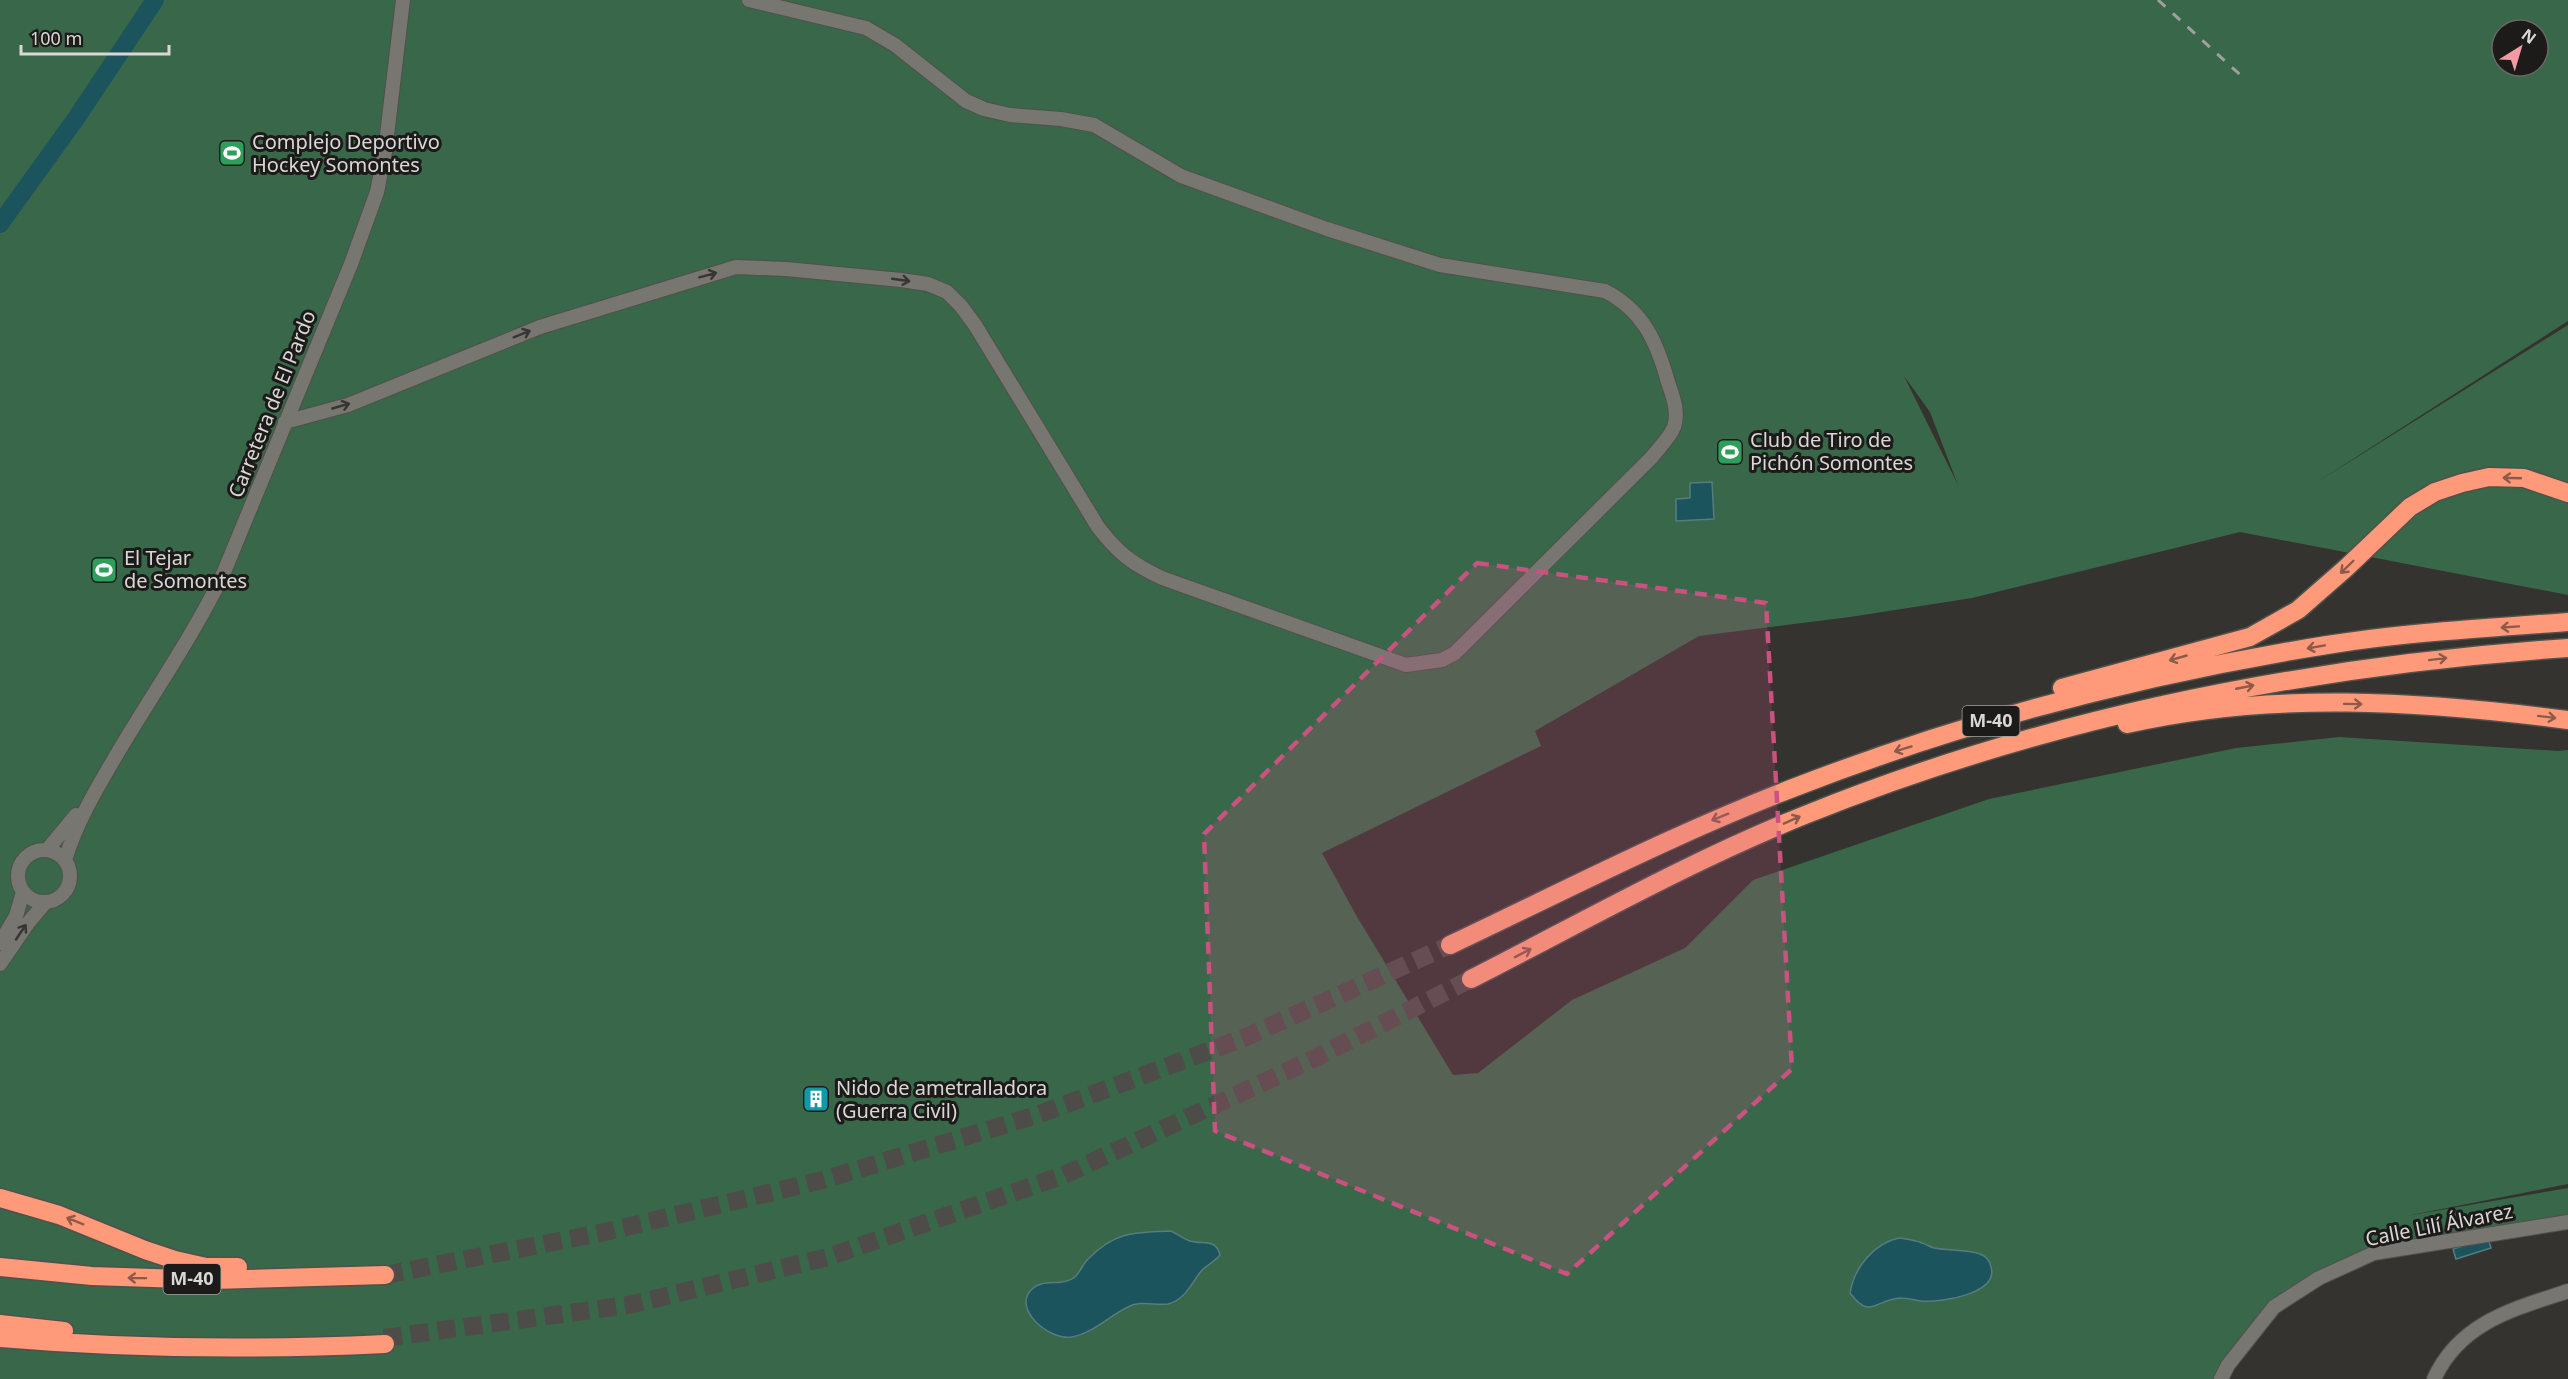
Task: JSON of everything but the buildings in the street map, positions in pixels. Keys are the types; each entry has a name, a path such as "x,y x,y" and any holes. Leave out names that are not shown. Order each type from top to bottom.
{"highway":[{"path":"1940,737 2049,691 2250,637 2298,610 2410,507 2435,492 2489,477 2524,478 2568,493"},
{"name":"M-40","path":"1450,945 1699,826 1814,780 1940,737 2045,705 2215,665 2328,645 2402,635 2568,622"},
{"name":"M-40","path":"1471,979 1732,847 1803,815 1893,780 1979,753 2160,703 2301,677 2466,655 2568,648"},
{"path":"1979,753 2025,749 2194,710 2294,703 2426,705 2568,720"},
{"path":"0,1198 59,1215 145,1250 206,1267 272,1268 356,1276"},
{"name":"M-40","path":"0,1267 92,1276 213,1280 385,1275"},
{"path":"0,1324 92,1335 385,1341 315,1347 155,1348 0,1338"}],"street":[{"name":"Carretera de El Pardo","path":"65,860 77,825 94,792 207,607 224,572 351,264 377,192 385,152 403,0"},
{"path":"285,422 348,405 540,327 736,267 786,269 928,284 947,292 975,325 1098,527 1116,550 1134,565 1162,578 1406,665 1442,660 1462,646 1652,457 1674,428 1676,409 1658,347 1636,314 1622,300 1605,291 1440,265 1327,229 1181,176 1094,125 1061,119 1010,115 984,109 966,101 895,45 866,28 749,0"},
{"name":"Carretera de El Pardo","path":"47,849 94,792"},
{"path":"0,964 28,923 45,903 62,895 68,888 71,878 65,860 57,853 47,849 37,850 27,855 18,873 18,883 23,892 45,903"},
{"path":"0,943 16,916 23,892"},
{"name":"Calle Lilí Álvarez","path":"2221,1379 2228,1365 2274,1307 2319,1278 2374,1253 2568,1222"},
{"path":"2434,1379 2439,1368 2457,1344 2491,1318 2568,1291"}],"highlighted area":[{"path":"1477,563 1766,603 1792,1069 1567,1274 1215,1131 1204,834"}],"green space":[{"path":"0,0 2568,0 2568,321 2314,484 2568,325 2568,595 2240,532 1972,598 1850,617 1699,636 1535,731 1541,746 1322,853 1356,915 1453,1075 1478,1073 1572,1000 1685,948 1753,880 1989,799 2236,748 2339,737 2568,750 2568,1184 2406,1216 2568,1188 2568,1222 2374,1253 2274,1307 2221,1379 0,1379","holes":["1904,376 1930,412 1958,485"]}],"water":[{"path":"1712,482 1714,519 1676,521 1676,499 1690,498 1690,483"},
{"path":"1171,1231 1190,1241 1212,1244 1220,1255 1203,1269 1180,1299 1168,1304 1133,1305 1087,1332 1072,1337 1063,1337 1044,1329 1030,1314 1026,1306 1027,1297 1032,1289 1042,1284 1065,1282 1075,1277 1088,1259 1107,1243 1136,1233"},
{"path":"1899,1238 1934,1248 1969,1251 1982,1255 1990,1263 1991,1276 1986,1284 1977,1290 1954,1298 1921,1301 1901,1298 1871,1307 1862,1305 1850,1293 1856,1275 1874,1251 1881,1245"},
{"path":"2488,1238 2491,1248 2456,1259 2453,1249"}],"waterway":[{"path":"0,224 77,117 155,0"}],"tunnel":[{"path":"385,1275 605,1232 823,1180 1037,1115 1246,1037 1450,945"},
{"path":"384,1338 629,1305 828,1257 1064,1175 1305,1063 1471,979"}],"railway":[{"path":"2158,0 2246,80"}],"place":[{"name":"Complejo Deportivo Hockey Somontes","path":"232,153"},
{"name":"Club de Tiro de Pichón Somontes","path":"1730,452"},
{"name":"El Tejar de Somontes","path":"104,570"},
{"name":"Nido de ametralladora (Guerra Civil)","path":"816,1099"}]}
